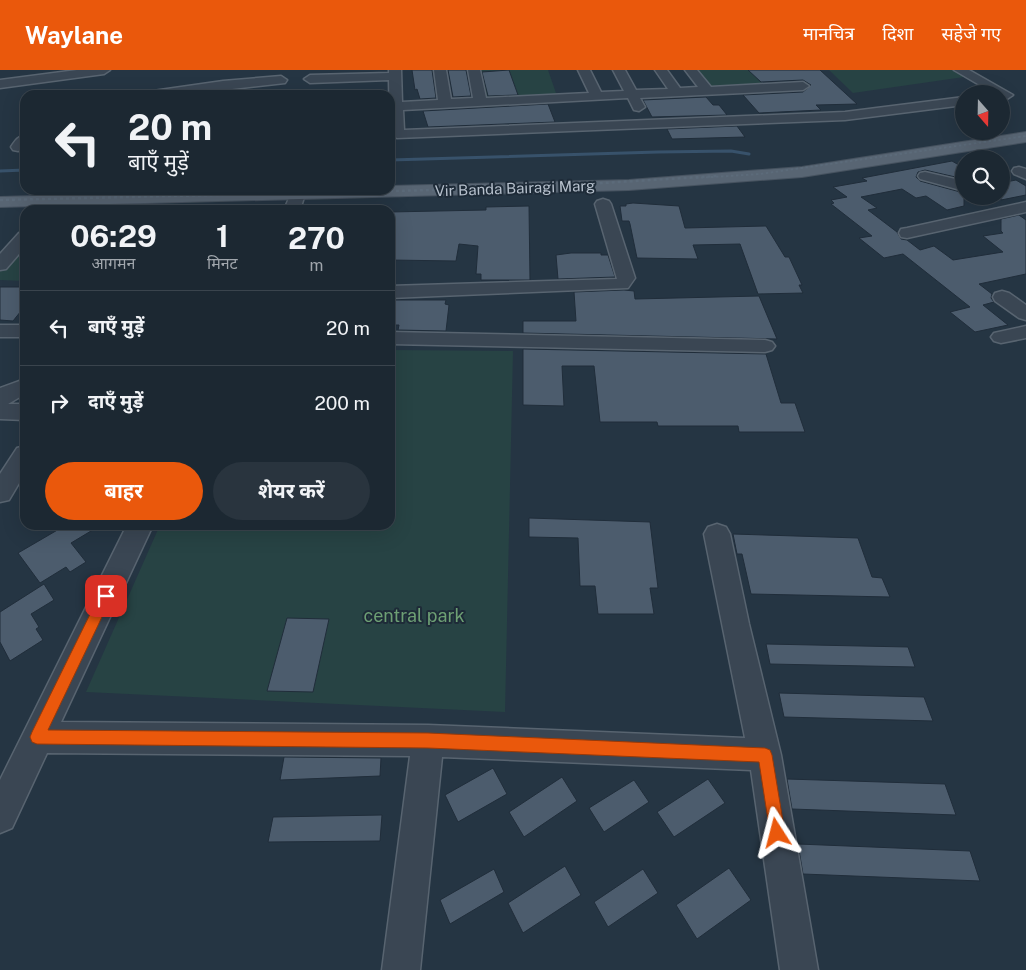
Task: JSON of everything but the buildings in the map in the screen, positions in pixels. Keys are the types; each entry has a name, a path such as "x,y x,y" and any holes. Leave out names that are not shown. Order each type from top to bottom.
{"main road":[{"path":"1010,126 1026,124"},
{"name":"Vir Banda Bairagi Marg","path":"395,179 728,166 955,134"},
{"name":"Vir Banda Bairagi Marg","path":"395,191 629,185 738,178 802,172 1026,137"},
{"path":"0,189 20,188"},
{"name":"Vir Banda Bairagi Marg","path":"0,202 260,195"}],"street":[{"path":"0,84 35,75 99,70"},
{"path":"222,90 225,70"},
{"path":"440,70 445,103"},
{"path":"474,70 480,101"},
{"path":"584,70 596,95"},
{"path":"619,70 632,94 645,108 648,125"},
{"path":"661,70 676,91"},
{"path":"691,70 707,90"},
{"path":"960,70 986,85"},
{"path":"307,90 311,75 357,82 395,73 395,106 401,119 397,134 835,116 955,102"},
{"path":"35,75 68,87"},
{"path":"169,90 188,84 222,90 283,75 279,90"},
{"path":"395,106 676,91 806,89 794,75"},
{"path":"1010,94 1020,92"},
{"path":"822,105 835,116"},
{"path":"621,109 645,108"},
{"path":"925,176 955,184"},
{"path":"1010,203 1024,210"},
{"path":"395,292 622,284 626,278 603,204"},
{"path":"907,233 1024,210"},
{"path":"0,244 20,241"},
{"path":"0,264 20,244"},
{"path":"1002,296 1026,314"},
{"path":"0,331 20,331"},
{"path":"1001,338 1026,332"},
{"path":"395,338 765,346"},
{"path":"0,399 6,394 20,388"},
{"path":"0,411 20,412"},
{"path":"0,493 20,462"},
{"path":"0,816 138,530"},
{"path":"717,534 735,624 765,755 799,970"},
{"path":"37,737 428,740 765,755"},
{"path":"401,970 428,740"}],"green space":[{"path":"478,70 548,70 557,96 484,100"},
{"path":"692,70 750,70 762,84 706,87"},
{"path":"829,70 952,70 964,77 853,93"},
{"path":"20,250 20,281 0,280 0,268"},
{"name":"central park","path":"395,350 513,351 505,712 86,692 158,530 395,530"}],"waterway":[{"path":"395,160 658,152 731,151 749,154"},
{"path":"0,171 20,170"}],"railway":[{"path":"696,178 760,174 1026,136"},
{"path":"395,191 521,188 718,176"},
{"path":"0,200 217,195"}],"route":[{"path":"106,596 37,737 428,740 765,755 777,833"}]}
